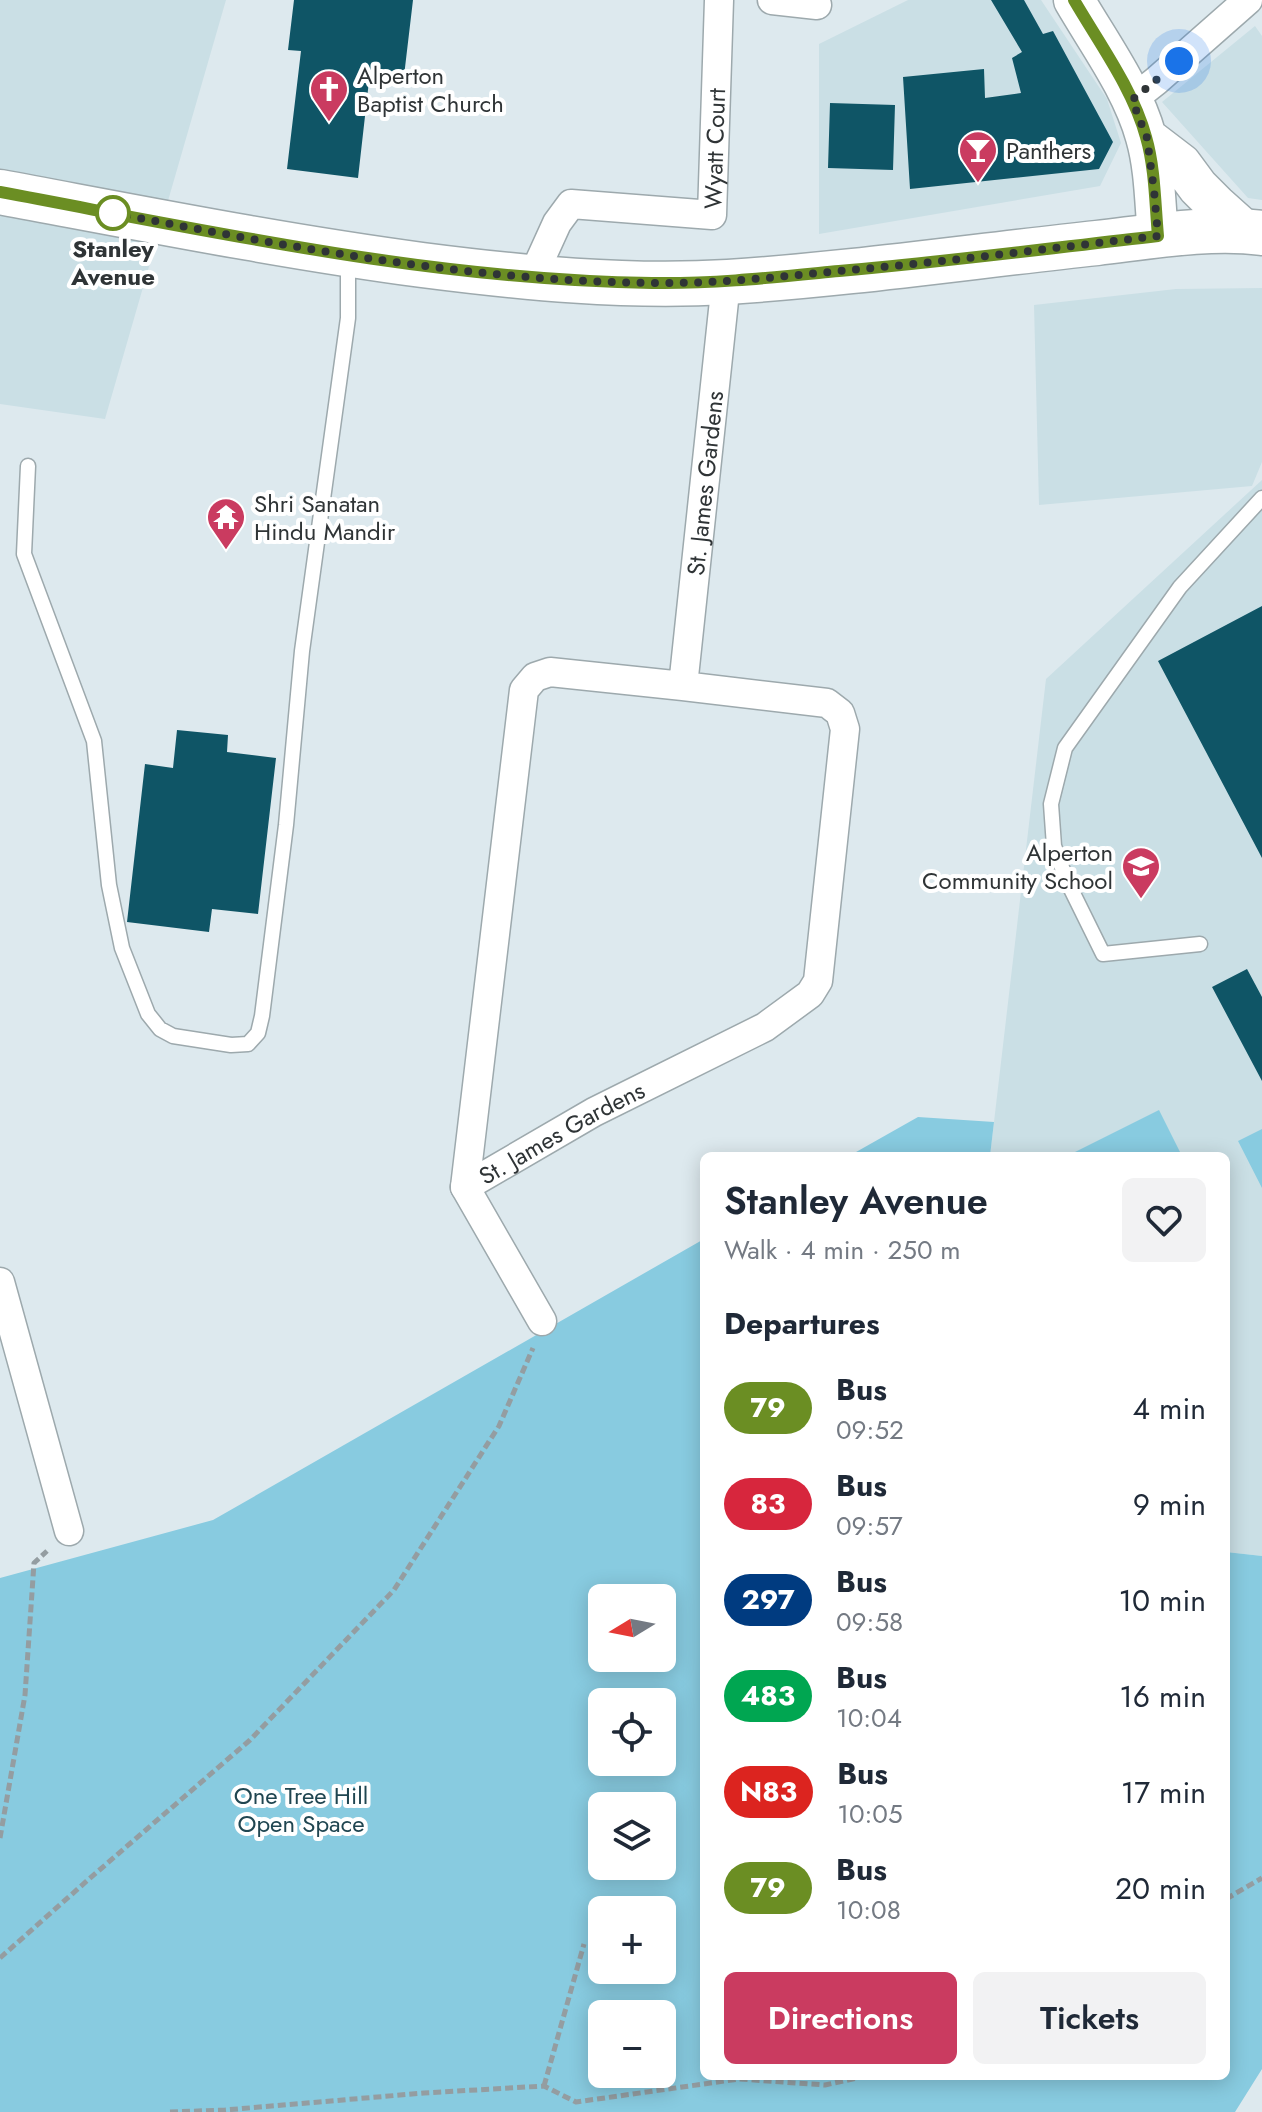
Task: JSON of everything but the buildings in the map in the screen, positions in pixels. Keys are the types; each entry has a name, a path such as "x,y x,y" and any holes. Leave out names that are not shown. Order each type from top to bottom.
{"main road":[{"path":"0,192 238,237 348,254 532,278 652,283 726,282 1158,236 1254,232"}],"street":[{"name":"Wyatt Court","path":"532,278 557,223 571,204 712,215 719,0"},
{"path":"772,0 817,5"},
{"path":"1074,0 1132,100 1147,138 1158,236"},
{"path":"1132,100 1248,0"},
{"path":"1147,138 1181,164 1216,205 1254,232"},
{"name":"St. James Gardens","path":"683,686 726,282"},
{"name":"St. James Gardens","path":"550,672 827,703 840,713 845,729 818,981 810,994 765,1027 594,1112 465,1187 524,690 535,677 550,672"},
{"path":"465,1187 542,1321"},
{"path":"0,1282 69,1531"}],"lane":[{"path":"28,466 24,554 94,741 109,885 122,948 148,1014 160,1029 173,1036 231,1045 248,1044 258,1033 262,1016 285,840 302,651 348,318 348,254"},
{"path":"1200,944 1103,954 1067,881 1054,846 1051,804 1065,748 1180,587 1262,498"}],"path":[{"path":"0,1958 250,1740 394,1590 499,1426 542,1321"},
{"path":"0,1838 25,1695 34,1563 69,1531"},
{"path":"1230,1897 1262,1878"},
{"path":"544,2086 584,1944"},
{"path":"170,2112 544,2086 576,2102 732,2080"},
{"path":"753,2080 825,2085 848,2080"}],"shaded area":[{"path":"0,0 226,0 105,419 0,404"},
{"path":"908,0 1041,0 1107,99 1121,143 1100,186 819,234 819,44"},
{"path":"1255,26 1262,36 1262,200 1248,198 1162,102"},
{"path":"1262,288 1262,462 1252,486 1039,505 1034,305 1176,289"},
{"name":"Alperton Community School","path":"1262,480 1262,1556 1230,1552 1230,1152 990,1152 1046,679"}],"green space":[{"path":"1159,1110 1180,1152 1075,1152"},
{"path":"918,1117 994,1122 990,1152 856,1152"},
{"path":"1262,1129 1262,1188 1238,1141"},
{"name":"One Tree Hill Open Space","path":"700,1241 700,2080 1230,2080 1230,1552 1262,1556 1262,2069 1235,2112 0,2112 0,1578 213,1520"}],"bus line":[{"name":"79","path":"0,192 238,237 361,256 532,278 652,283 726,282 1158,236 1147,138 1132,100 1074,0"}],"place":[{"name":"Alperton Baptist Church","path":"329,123"},
{"name":"Panthers","path":"978,184"},
{"name":"Stanley Avenue","path":"113,213"},
{"name":"Shri Sanatan Hindu Mandir","path":"226,551"},
{"name":"Alperton Community School","path":"1141,900"}],"route":[{"path":"113,213 238,237 448,268 532,278 652,283 726,282 1158,236 1147,138 1132,100 1179,61"}]}
